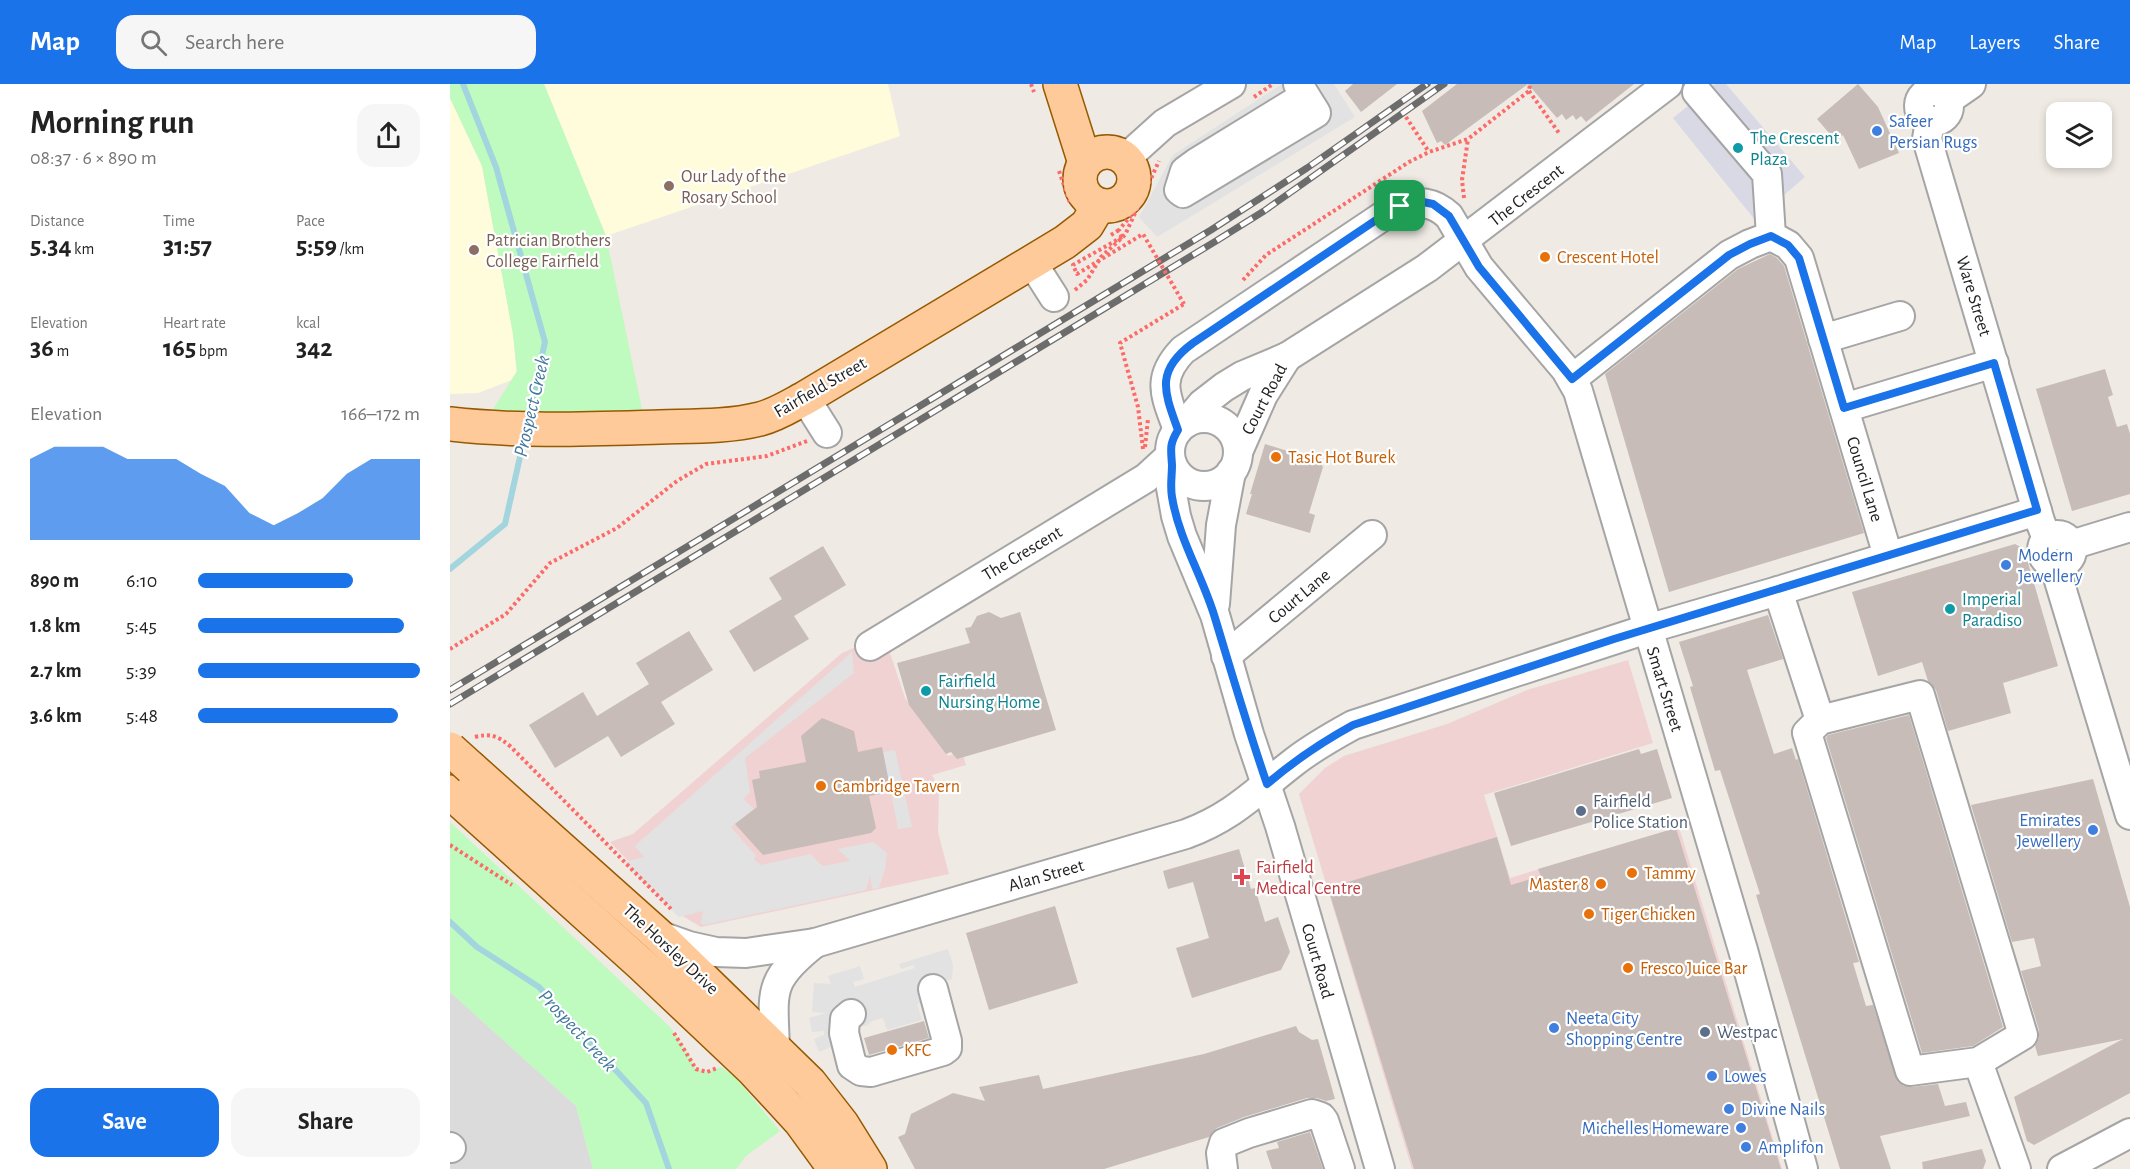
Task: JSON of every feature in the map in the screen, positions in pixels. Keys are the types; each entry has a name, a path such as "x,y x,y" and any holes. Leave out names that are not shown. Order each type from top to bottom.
{"main road":[{"path":"1047,89 1071,164 1081,170 1081,187 1085,195 1085,207 1117,204 1130,192 1133,175 1131,166 1125,159 1104,152 1071,164"},
{"name":"Fairfield Street","path":"450,424 493,429 617,428 707,425 754,421 770,416 805,398 1065,242 1087,225 1085,207"},
{"name":"Fairfield Street","path":"450,441 470,433 493,429"},
{"name":"The Horsley Drive","path":"460,762 666,924 775,1048 810,1083 842,1124 870,1169"},
{"name":"The Horsley Drive","path":"460,762 714,1033 800,1121 835,1169"}],"street":[{"path":"1125,159 1165,123 1231,84"},
{"name":"The Crescent","path":"1287,357 1464,242 1668,84"},
{"path":"1928,100 1971,84"},
{"path":"1572,379 1729,255 1771,236 1767,174 1697,92"},
{"name":"Ware Street","path":"1928,100 1927,140 2037,510 2058,549 2057,574 2130,814"},
{"name":"Smart Street","path":"1176,443 1164,386 1168,368 1179,354 1208,332 1398,206 1411,202 1423,202 1433,204 1449,216 1479,267 1572,379 1588,418 1647,629 1746,962 1803,1169"},
{"name":"Council Lane","path":"1771,236 1788,245 1799,258 1888,555"},
{"path":"1031,261 1054,297"},
{"path":"1823,339 1899,316"},
{"name":"Court Road","path":"1287,357 1242,376 1202,405 1176,443 1170,482 1182,536 1215,615 1267,784 1380,1169"},
{"name":"Court Road","path":"1215,615 1221,525 1234,462 1263,396 1287,357"},
{"path":"1844,408 1994,363"},
{"path":"805,398 827,433"},
{"path":"1206,419 1225,426 1232,433 1236,442 1234,462 1215,485 1194,485 1177,474 1176,443 1206,419"},
{"name":"The Crescent","path":"870,646 1146,478 1176,443"},
{"name":"Alan Street","path":"666,924 689,946 716,952 746,953 815,943 1186,834 1219,820 1293,762 1322,742 1353,725 1647,629 1778,591 2037,510"},
{"path":"2058,549 2130,527"},
{"name":"Court Lane","path":"1226,656 1372,535"},
{"path":"1778,591 1820,720"},
{"path":"1920,695 2023,1035 1978,1062 1910,1071 1807,733 1820,720 1920,695"},
{"name":"Alan Street","path":"775,1048 776,987 784,971 815,943"},
{"path":"851,1014 845,1019 844,1033 852,1065 861,1071 871,1072 943,1051 947,1041 933,989"},
{"path":"1978,1062 2016,1169"},
{"path":"1223,1169 1221,1153 1224,1143 1312,1113 1322,1117 1328,1127 1340,1169"},
{"path":"1228,1169 1249,1133"},
{"path":"2062,1169 2130,1133"}],"path":[{"path":"1032,84 1047,89"},
{"path":"1530,84 1529,91 1559,133"},
{"path":"1406,117 1429,152"},
{"path":"1464,201 1462,180 1468,139"},
{"path":"1071,164 1085,207"},
{"path":"1141,202 1119,230 1122,237 1073,265 1077,274 1143,234 1184,304 1120,343 1138,407 1144,457 1148,416"},
{"path":"450,649 506,614 550,563 616,528 677,481 706,464 767,456 827,433"},
{"path":"460,762 489,734 500,737 666,924"},
{"path":"450,845 515,887"}],"shaded area":[{"name":"Our Lady of the Rosary School","path":"544,84 888,84 900,136 606,236"},
{"path":"1282,84 1334,84 1355,117 1157,237 1139,217 1173,155"},
{"name":"The Crescent Plaza","path":"1715,84 1726,84 1805,177 1755,220 1673,118"},
{"name":"Patrician Brothers College Fairfield","path":"450,98 482,166 513,334 517,378 478,393 450,394"},
{"path":"884,635 905,698 948,756 962,752 966,765 932,775 939,789 938,832 949,874 701,927 681,915 610,842 633,834 842,653"},
{"path":"852,652 854,673 745,758 750,792 743,799 754,809 731,827 761,865 810,854 823,866 850,861 838,849 873,842 887,853 879,888 872,889 870,875 866,890 704,925 701,923 703,911 679,917 624,862 644,857 635,846"},
{"name":"Neeta City Shopping Centre","path":"1628,660 1653,743 1484,795 1510,878 1679,827 1782,1169 1412,1169 1299,794 1325,768 1344,756 1447,724 1527,690"},
{"path":"895,750 912,827 898,829 883,752"},
{"path":"948,949 953,965 952,979 940,983 944,996 917,1004 922,1020 887,1030 883,1018 870,1022 869,1025 852,1029 848,1040 819,1052 814,1039 824,1035 824,1031 812,1032 809,1018 826,1013 812,1012 814,983 831,984 828,976 860,966 864,979 853,982 855,987 915,968 913,965 901,969 899,964"},
{"path":"450,992 576,1106 593,1169 450,1169"}],"green space":[{"path":"450,84 544,84 606,236 644,419 485,422 517,371 513,334 482,166 450,98"},
{"path":"450,822 670,1027 696,1069 707,1072 721,1067 735,1077 780,1131 746,1156 736,1169 593,1169 576,1106 450,992"}],"building":[{"path":"1353,84 1397,84 1361,112 1345,91"},
{"path":"1457,84 1528,84 1445,145 1441,141 1437,143 1422,111"},
{"path":"1528,84 1634,84 1586,122 1581,116 1576,120 1573,115 1566,120 1562,114 1557,118"},
{"path":"1858,84 1878,107 1899,153 1859,169 1843,135 1836,141 1817,119"},
{"path":"1770,254 1784,266 1864,533 1669,592 1605,374 1738,269"},
{"path":"2105,369 2113,395 2108,397 2117,427 2127,424 2130,434 2130,494 2072,511 2036,389"},
{"path":"1265,444 1319,461 1323,467 1309,513 1315,515 1310,533 1246,514"},
{"name":"Imperial Paradiso","path":"2015,544 2024,549 2058,666 2003,683 2011,713 1948,731 1936,690 1928,681 1922,662 1878,676 1852,592"},
{"path":"823,546 846,585 794,616 809,639 754,672 729,631 782,599 769,578"},
{"name":"Fairfield Nursing Home","path":"989,612 1001,618 1020,612 1056,730 957,759 951,752 946,754 909,705 897,663 970,643 965,628 971,627 977,616"},
{"path":"1768,615 1783,659 1747,670 1774,754 1792,748 1796,760 1798,759 1859,962 1853,963 1866,1006 1873,1005 1898,1082 1912,1087 1938,1084 1945,1106 1966,1102 1970,1116 1880,1136 1891,1169 1840,1169 1756,895 1760,894 1720,770 1715,771 1679,642"},
{"path":"689,631 713,670 661,702 675,724 621,757 608,736 555,768 529,725 583,692 597,716 649,684 636,663"},
{"path":"1909,715 2003,1027 1973,1046 1922,1053 1826,738 1828,735"},
{"name":"Cambridge Tavern","path":"822,718 854,731 858,752 882,747 891,792 869,796 876,828 871,833 763,855 735,824 757,807 752,780 760,778 759,771 806,762 801,736"},
{"path":"1639,749 1641,754 1657,749 1672,798 1511,846 1494,793"},
{"path":"2093,779 2130,907 2130,1093 2034,1145 2027,1141 2014,1097 2123,1039 2038,1056 2035,1046 2039,1038 2039,1030 2021,971 2041,966 2034,938 2012,942 1971,805"},
{"name":"Neeta City Shopping Centre","path":"1676,828 1781,1169 1414,1169 1328,888 1497,837 1511,885 1541,876 1538,869"},
{"path":"1239,849 1251,889 1255,888 1265,922 1278,917 1290,952 1281,970 1192,998 1176,948 1209,938 1193,882 1168,889 1163,871"},
{"path":"1055,906 1078,983 989,1010 966,933"},
{"path":"924,1021 929,1038 869,1055 864,1038"},
{"path":"1296,1026 1299,1032 1312,1040 1318,1039 1335,1099 1326,1101 1307,1098 1244,1117 1217,1128 1209,1137 1104,1169 915,1169 898,1137 905,1134 911,1114 953,1093 985,1101 979,1087 1039,1075 1043,1089 1204,1054"},
{"path":"1310,1132 1323,1169 1272,1169 1266,1151 1279,1148 1277,1142"},
{"path":"1982,1149 1986,1161 1983,1169 1923,1169 1922,1162"}],"waterway":[{"name":"Prospect Creek","path":"463,84 496,167 545,342 528,420"},
{"name":"Prospect Creek","path":"450,569 505,524 524,439"},
{"name":"Prospect Creek","path":"450,922 477,947 539,987 646,1103 669,1169"}],"railway":[{"path":"450,690 1211,230 1307,168 1427,84"},
{"path":"450,704 1216,241 1264,211 1444,84"}],"place":[{"name":"Safeer Persian Rugs","path":"1877,131"},
{"name":"The Crescent Plaza","path":"1738,148"},
{"name":"Our Lady of the Rosary School","path":"669,186"},
{"name":"Patrician Brothers College Fairfield","path":"474,250"},
{"name":"Crescent Hotel","path":"1545,257"},
{"name":"Tasic Hot Burek","path":"1276,457"},
{"name":"Modern Jewellery","path":"2006,565"},
{"name":"Imperial Paradiso","path":"1950,609"},
{"name":"Fairfield Nursing Home","path":"926,691"},
{"name":"Cambridge Tavern","path":"821,786"},
{"name":"Fairfield Police Station","path":"1581,811"},
{"name":"Emirates Jewellery","path":"2093,830"},
{"name":"Tammy","path":"1632,873"},
{"name":"Fairfield Medical Centre","path":"1242,877"},
{"name":"Master 8","path":"1601,884"},
{"name":"Tiger Chicken","path":"1589,914"},
{"name":"Fresco Juice Bar","path":"1628,968"},
{"name":"Neeta City Shopping Centre","path":"1554,1028"},
{"name":"Westpac","path":"1705,1032"},
{"name":"KFC","path":"892,1050"},
{"name":"Lowes","path":"1712,1076"},
{"name":"Divine Nails","path":"1729,1109"},
{"name":"Michelles Homeware","path":"1741,1128"},
{"name":"Amplifon","path":"1746,1147"}],"route":[{"path":"1411,202 1433,204 1449,216 1479,267 1572,379 1729,255 1771,236 1788,245 1799,258 1844,408 1994,363 2037,510 1778,591 1614,639 1353,725 1322,742 1267,784 1249,734 1215,615 1176,516 1170,482 1172,464 1170,447 1178,430 1166,395 1165,377 1174,359 1183,350 1382,215 1400,206 1411,202"}]}
